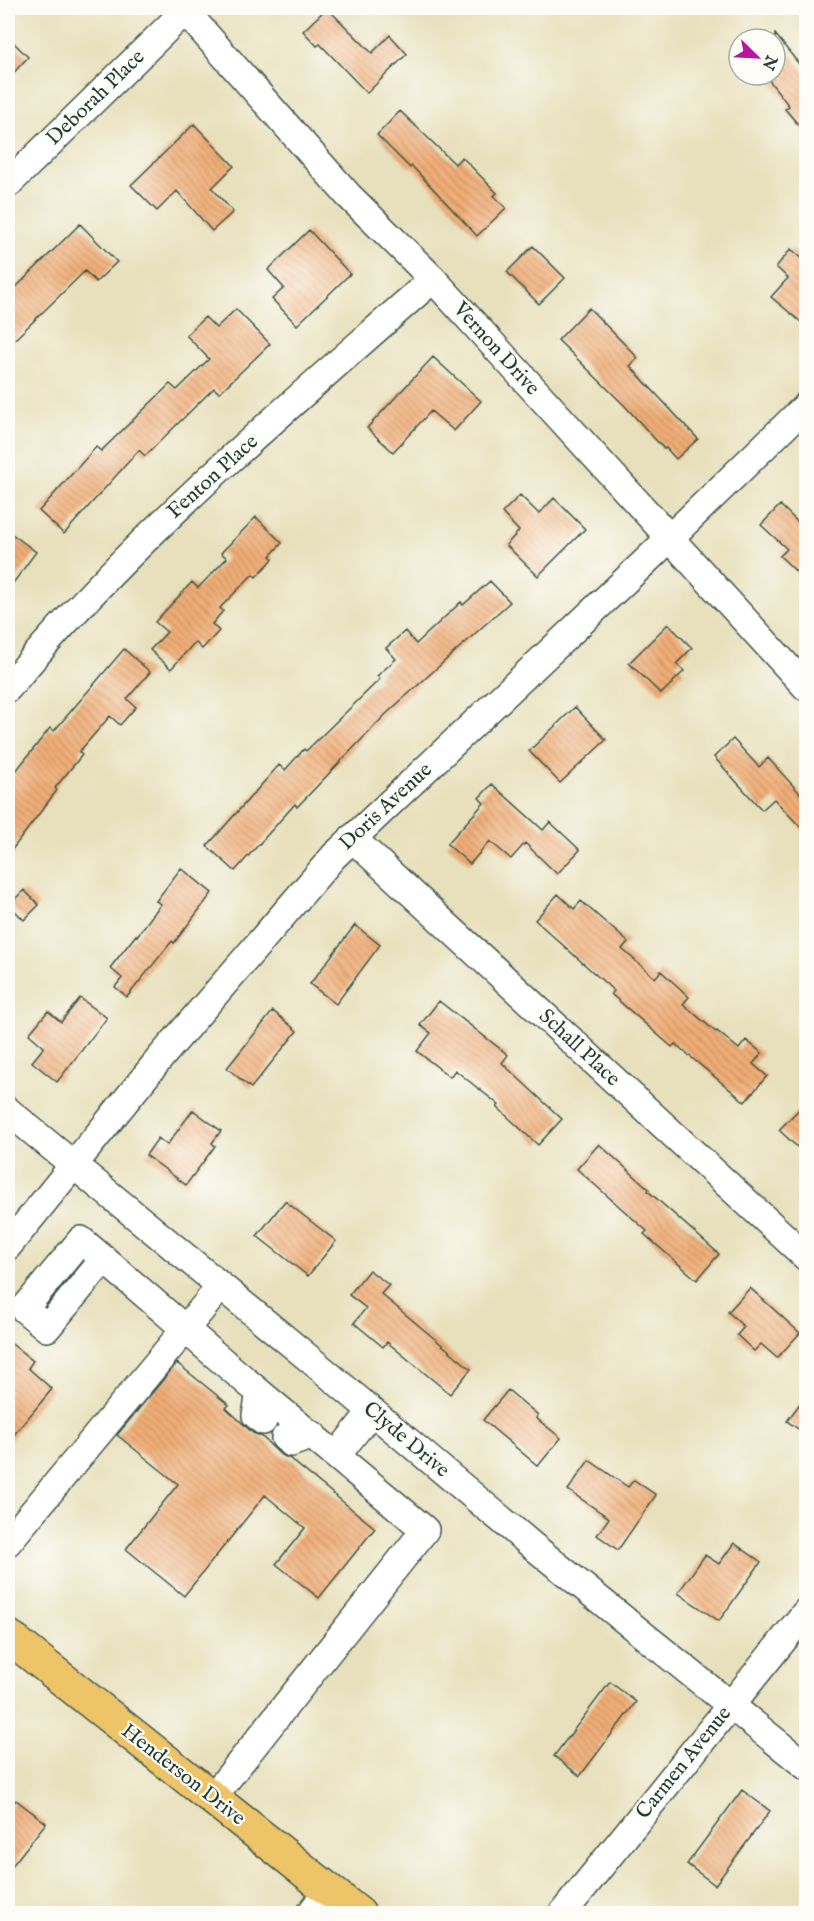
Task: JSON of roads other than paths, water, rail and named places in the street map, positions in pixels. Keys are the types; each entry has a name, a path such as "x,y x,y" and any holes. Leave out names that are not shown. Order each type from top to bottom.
{"main road":[{"name":"Henderson Drive","path":"8,1636 212,1798 319,1902 359,1914"}],"street":[{"name":"Deborah Place","path":"8,184 185,11"},
{"name":"Vernon Drive","path":"185,11 348,195 433,279 807,687"},
{"name":"Fenton Place","path":"8,688 99,586 156,529 433,279"},
{"name":"Doris Avenue","path":"8,1246 161,1057 334,856 807,406"},
{"name":"Schall Place","path":"352,838 807,1257"},
{"name":"Clyde Drive","path":"8,1111 534,1547 807,1766"},
{"path":"104,1259 425,1530 212,1798"},
{"path":"8,1542 221,1286"},
{"path":"260,1393 256,1415 263,1421"},
{"path":"337,1455 372,1411"},
{"path":"285,1438 291,1443 314,1435"},
{"name":"Carmen Avenue","path":"562,1914 807,1612"}]}
